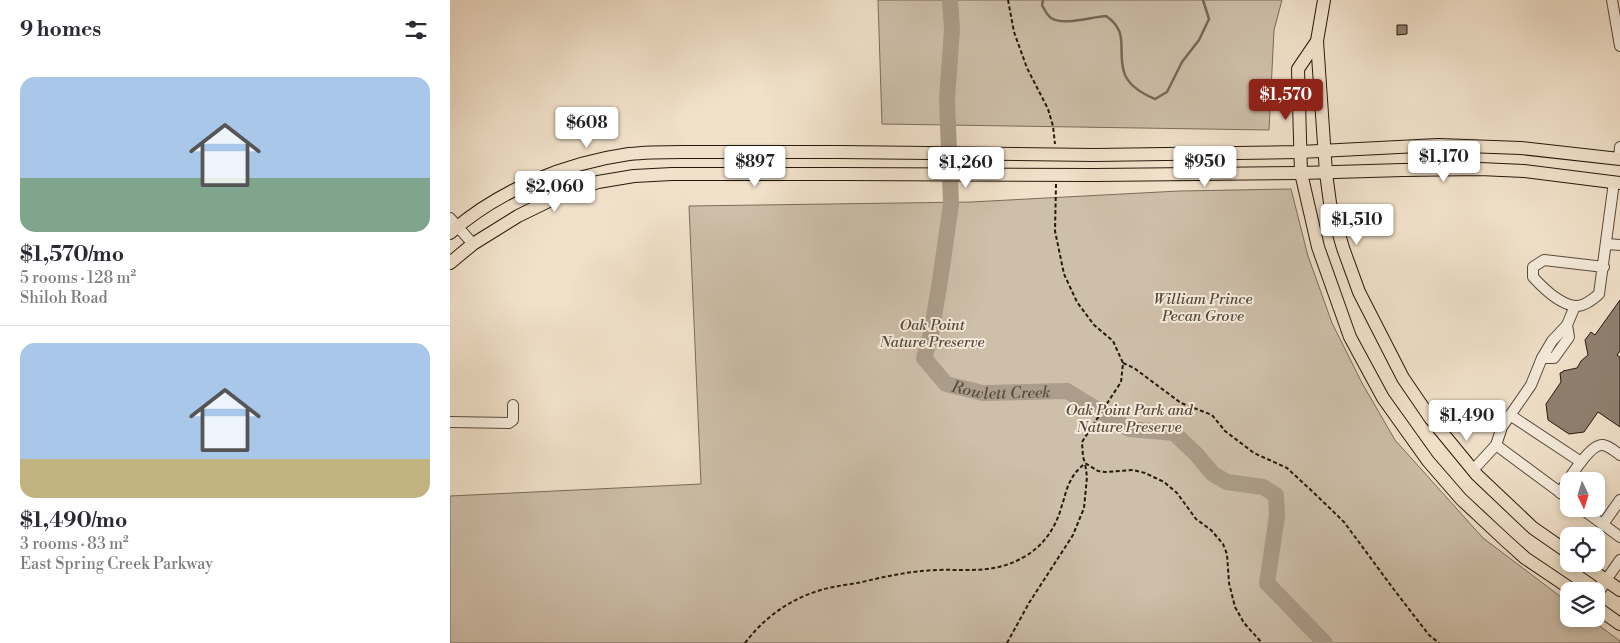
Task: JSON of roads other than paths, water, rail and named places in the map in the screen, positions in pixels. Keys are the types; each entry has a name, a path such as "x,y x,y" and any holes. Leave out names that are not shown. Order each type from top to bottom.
{"main road":[{"path":"1324,5 1317,41 1326,173 1330,203 1343,248 1359,292 1403,378 1431,420 1473,470 1533,528 1560,547"},
{"path":"1317,41 1298,69 1301,174 1318,247 1350,336 1383,398 1428,461 1461,499 1525,558 1561,582"},
{"path":"450,263 472,244 518,216 561,195 598,182 634,176 672,174 1301,174 1480,169 1540,172 1617,182 1620,155 1484,146 1403,145 1300,152 1094,155 839,152 670,152 631,154 584,164 550,174 506,195 453,226"},
{"path":"670,152 672,174"},
{"path":"564,170 572,191"},
{"path":"1594,572 1620,590"},
{"path":"1605,613 1620,624"}],"street":[{"path":"1612,0 1620,46"},
{"path":"1604,267 1544,260 1533,267 1533,277 1543,288 1562,301 1575,306 1589,302 1600,294 1617,182"},
{"path":"453,226 472,244"},
{"path":"1607,244 1620,245"},
{"path":"1473,470 1496,445 1502,427 1531,385 1542,358 1552,341 1566,325 1575,306"},
{"path":"1542,358 1554,358 1562,349 1569,337 1566,325"},
{"path":"1552,341 1562,349"},
{"path":"450,422 509,423 513,420 513,405"},
{"path":"1510,415 1581,462"},
{"path":"1496,445 1560,492"},
{"path":"1574,472 1588,453 1598,445 1604,445 1620,455"},
{"path":"1603,524 1620,500"},
{"path":"1595,518 1620,537"},
{"path":"1606,580 1620,560"}],"waterway":[{"name":"Rowlett Creek","path":"950,0 952,29 947,99 951,204 931,334 924,358 946,384 983,393 1067,391 1129,429 1174,433 1213,474 1227,482 1263,487 1276,495 1277,516 1267,583 1325,643"},
{"path":"1043,0 1042,5 1046,12 1051,18 1056,20 1070,21 1106,16 1113,22 1118,28 1120,35 1122,64 1126,77 1136,89 1155,99 1167,92 1182,62 1199,40 1209,19 1203,0"}],"park label":[{"name":"William Prince Pecan Grove","path":"1203,308"},
{"name":"Oak Point Nature Preserve","path":"932,334"},
{"name":"Oak Point Park and Nature Preserve","path":"1129,418"}]}
